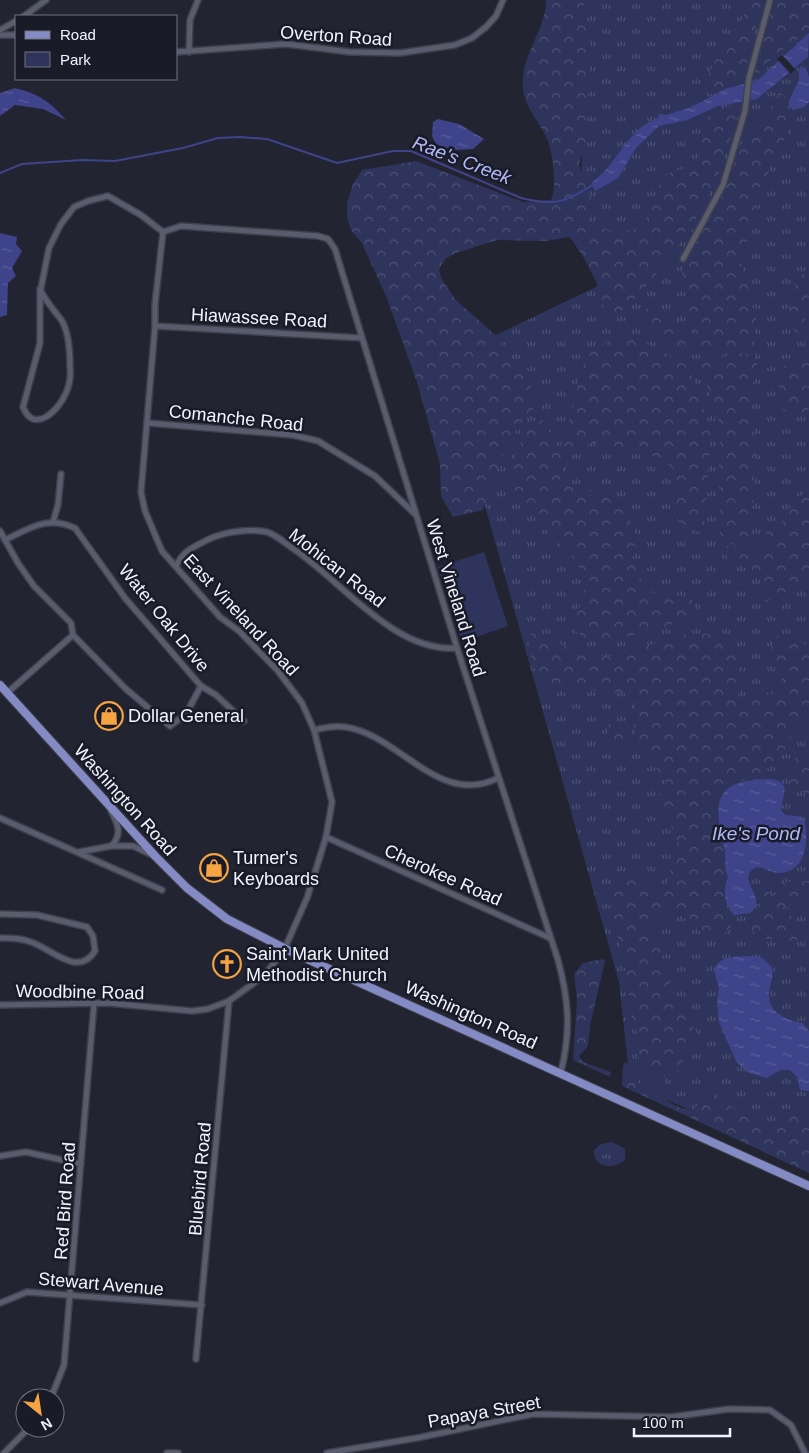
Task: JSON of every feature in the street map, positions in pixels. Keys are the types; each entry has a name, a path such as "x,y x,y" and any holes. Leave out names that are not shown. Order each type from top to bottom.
{"main road":[{"name":"Washington Road","path":"0,685 156,857 187,888 227,920 809,1186"}],"street":[{"path":"26,15 46,0"},
{"path":"189,52 190,20 198,0"},
{"name":"Overton Road","path":"178,52 286,44 350,52 400,54 455,45 472,38 486,28 496,16 503,0"},
{"path":"683,259 723,186 744,111 749,78 770,0"},
{"path":"37,8 40,15"},
{"path":"0,30 15,21"},
{"path":"0,35 15,35"},
{"path":"40,289 65,329 70,382 66,394 53,413 40,419 32,419 26,415 23,407 40,343 40,289 49,248 61,224 74,207 108,196 141,215 163,232"},
{"name":"West Vineland Road","path":"163,232 181,226 318,236 328,240 335,249 457,648 498,778 521,842 564,983 569,1009 566,1048 561,1072"},
{"name":"East Vineland Road","path":"163,232 154,304 156,326 141,492 153,532 162,551 220,617 239,631 278,671 302,703 314,730 332,802 326,837 307,898 285,948"},
{"name":"Hiawassee Road","path":"156,326 362,338"},
{"name":"Comanche Road","path":"148,423 293,435 318,441 375,476 416,515"},
{"path":"5,540 43,523 53,522 60,493 61,474"},
{"name":"Water Oak Drive","path":"53,522 63,522 75,528 125,598 201,686 186,714 170,726 126,688 73,635"},
{"path":"0,531 34,586 71,623 73,635 7,693"},
{"name":"Mohican Road","path":"176,566 182,553 214,537 251,531 268,532 310,559 371,615 412,638 445,649 457,648"},
{"path":"201,686 208,688 244,721"},
{"path":"314,730 344,727 358,731 383,743 436,776 456,784 485,784 498,778"},
{"path":"105,800 119,830 118,840 111,846"},
{"path":"0,818 162,890"},
{"name":"Cherokee Road","path":"326,837 550,938"},
{"path":"78,852 111,846 133,846 156,857"},
{"path":"0,914 37,915 87,927 94,936 95,951 90,958 80,963 68,962 31,942 15,938 0,938"},
{"name":"Woodbine Road","path":"0,1005 127,1004 192,1011 208,1009 230,1001 265,974 285,948"},
{"name":"Bluebird Road","path":"196,1359 230,1001"},
{"name":"Red Bird Road","path":"55,1388 64,1365 71,1297 94,1004"},
{"path":"0,1156 26,1152 81,1164"},
{"name":"Stewart Avenue","path":"0,1303 27,1292 71,1297 202,1305"},
{"name":"Papaya Street","path":"327,1453 417,1438 533,1414 671,1417 729,1409 770,1410 791,1424 805,1453"},
{"path":"4,1453 19,1438"},
{"path":"167,1453 178,1453"}],"green space":[{"path":"546,0 583,0 591,46 585,143 579,165 586,181 589,196 594,199 591,223 598,227 618,231 647,227 659,184 666,174 695,165 702,150 703,122 719,110 733,106 738,107 725,156 705,203 663,266 623,310 604,317 602,294 584,258 570,237 546,241 497,240 456,253 445,259 439,269 441,278 455,299 502,341 525,380 540,397 518,428 507,448 483,510 453,517 441,496 440,464 417,382 386,296 362,243 351,230 347,217 347,203 353,184 362,170 416,161 523,202 551,200 554,181 550,149 546,137 527,103 523,88 525,65 542,22"},
{"path":"574,0 809,0 809,1164 630,1083 619,982 444,360 602,284 581,224 583,62"},
{"path":"748,0 762,0 743,81 713,94 706,94 709,74 744,15"},
{"path":"773,0 809,0 809,29 776,54 755,75 755,68"},
{"path":"779,92 788,99 789,130 774,157 759,202 746,226 748,239 740,259 756,319 754,348 724,348 699,353 682,273 689,255 721,199 738,151 749,128 766,116"},
{"path":"805,274 809,277 808,309 804,324 797,333 792,328 790,321 791,298 798,276"},
{"path":"658,307 674,317 681,325 687,343 684,347 638,326 636,319 644,310"},
{"path":"619,339 639,339 689,367 711,430 704,529 700,532 689,529 677,518 674,491 677,472 659,457 632,453 606,442 561,449 562,435 571,416 581,370 588,354 605,342"},
{"path":"739,353 754,355 758,367 750,393 755,454 751,543 744,547 724,542 719,530 721,494 718,484 721,429 701,368 703,361"},
{"path":"809,363 809,371 802,379 805,386 809,386 809,409 799,415 788,414 784,410 779,398 779,385 784,366 787,364"},
{"path":"543,420 561,456 563,476 568,486 609,496 626,513 635,536 633,556 635,568 647,589 651,593 689,597 694,603 694,613 684,622 618,639 588,639 576,632 572,620 582,603 585,587 578,566 570,551 555,542 521,496 512,488 513,462 519,447 532,427"},
{"path":"809,489 809,582 758,605 754,601 762,596 765,587 755,574 727,557 726,546 752,551 761,549 764,545 768,529 780,526 792,503"},
{"path":"484,552 508,626 462,642 438,567"},
{"path":"535,632 573,650 600,656 626,656 653,644 689,634 710,634 727,637 742,667 743,680 738,697 744,701 765,697 783,682 774,663 761,655 773,646 772,638 776,635 790,643 801,642 809,647 809,722 794,725 786,748 768,768 753,777 724,788 711,801 717,811 725,849 724,867 728,877 734,915 737,915 730,929 720,936 709,939 678,913 666,908 650,930 661,951 672,990 711,1058 703,1055 696,1045 679,1055 690,1075 685,1075 665,1062 665,1088 645,1071 638,1056 637,1033 632,1018 623,955 609,906 620,878 633,872 638,872 648,888 660,888 666,885 679,844 668,818 656,799 667,784 635,733 633,723 635,704 632,694 581,689 557,690 544,686 530,654 529,635"},
{"path":"614,722 624,730 627,737 627,750 623,752 609,736 609,723"},
{"path":"809,749 809,797 786,778 789,762"},
{"path":"809,881 809,898 794,909 784,907 781,909 796,920 799,929 795,945 787,957 782,939 765,939 746,928 743,923 755,911 763,890 775,895 786,882"},
{"path":"603,959 605,961 590,1026 588,1046 579,1056 583,1062 611,1072 610,1077 573,1060 577,999 574,974 583,963"},
{"path":"625,1062 641,1085 683,1109 694,1110 707,1087 713,1087 718,1092 716,1105 727,1102 743,1115 759,1123 777,1124 794,1114 809,1119 809,1173 622,1086"},
{"path":"612,1142 625,1149 625,1160 610,1166 600,1164 597,1161 594,1150 601,1144"}],"water":[{"path":"809,33 808,57 757,99 718,106 687,120 659,126 636,148 618,178 595,191 591,183 608,167 638,130 658,118 659,114 666,115 692,107 725,89 758,80"},
{"path":"802,67 806,69 809,77 809,102 804,107 793,110 788,103 799,80 799,70"},
{"path":"15,88 43,99 66,120 43,109 15,105 0,116 0,93"},
{"path":"438,119 459,124 484,139 473,149 453,150 436,144 432,136 433,122"},
{"path":"0,233 17,237 16,244 22,251 12,268 16,276 8,283 7,315 0,317"},
{"name":"Ike's Pond","path":"773,779 781,782 785,788 781,810 785,815 798,816 804,819 806,844 804,853 796,867 789,871 776,873 758,867 754,868 749,876 749,881 755,897 755,908 750,913 734,915 728,906 725,896 728,877 718,815 719,803 723,794 730,787 740,782"},
{"path":"758,956 765,960 772,968 773,974 769,992 771,1005 785,1018 803,1023 809,1031 809,1091 800,1090 797,1077 790,1070 781,1070 766,1078 747,1072 736,1061 719,1022 717,1001 719,988 714,970 726,958"}],"pier":[{"path":"782,55 795,69 791,74 777,59"}],"waterway":[{"name":"Rae's Creek","path":"0,173 22,164 82,160 115,161 183,148 218,138 240,137 267,139 337,163 393,151 411,151 521,198 542,202 567,199 594,184"}],"place":[{"name":"Dollar General","path":"109,716"},
{"name":"Turner's Keyboards","path":"214,868"},
{"name":"Saint Mark United Methodist Church","path":"227,964"}]}
